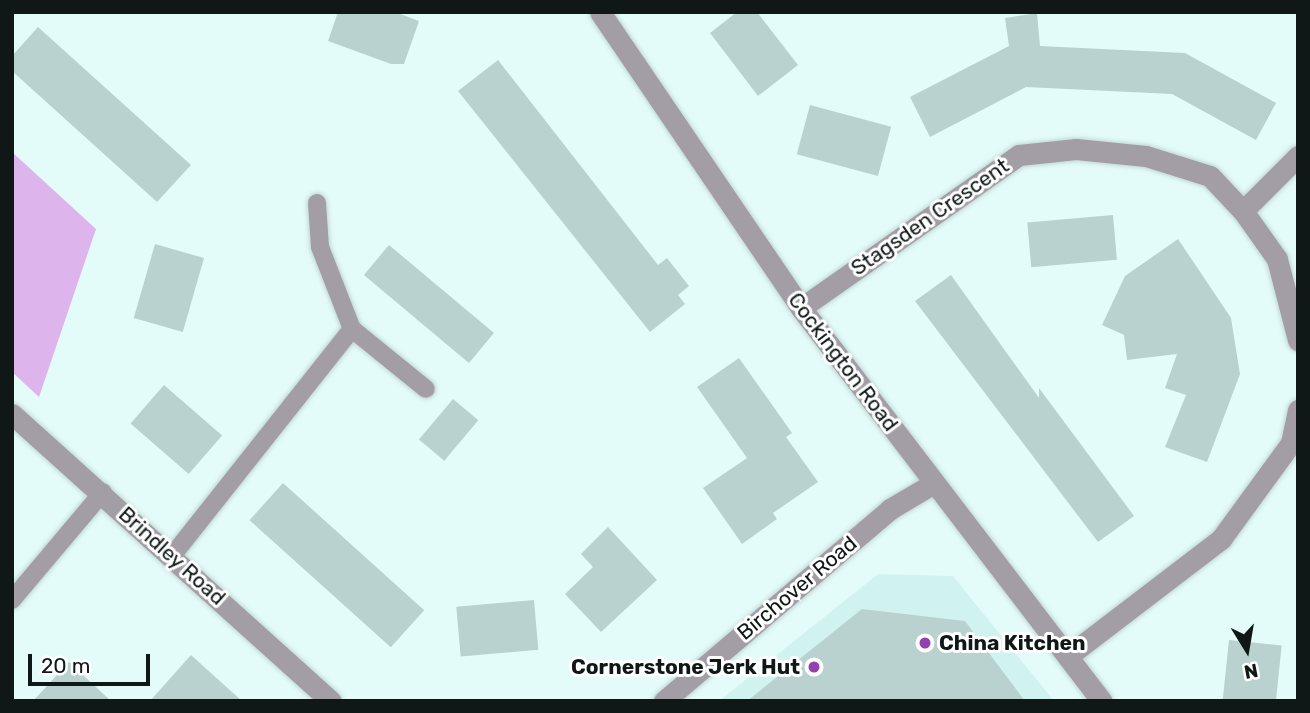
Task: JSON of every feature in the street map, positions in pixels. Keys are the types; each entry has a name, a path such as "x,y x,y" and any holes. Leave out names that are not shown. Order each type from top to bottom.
{"street":[{"name":"Cockington Road","path":"600,12 802,309 1102,701"},
{"name":"Stagsden Crescent","path":"802,309 1019,155 1076,149 1146,156 1210,176 1243,211 1277,259 1298,340"},
{"path":"1243,211 1298,156"},
{"path":"1068,656 1222,539 1291,443 1298,410"},
{"name":"Brindley Road","path":"12,414 103,492 331,701"},
{"name":"Birchover Road","path":"664,701 890,509 934,482"}],"lane":[{"path":"317,203 320,247 352,329 426,389"},
{"path":"172,556 352,329"},
{"path":"12,600 103,492"}],"shaded area":[{"path":"12,152 96,229 39,397 12,372"},
{"path":"878,574 953,576 1054,701 719,701"}],"building":[{"path":"338,12 395,12 419,21 404,64 391,64 328,41"},
{"path":"737,12 757,12 798,65 758,96 710,33"},
{"path":"1037,13 1040,46 1185,53 1276,103 1256,140 1172,94 1026,87 930,137 910,97 1009,46 1005,18"},
{"path":"38,27 191,165 157,202 12,71 12,56"},
{"path":"498,60 658,265 667,258 689,286 678,295 685,304 650,332 458,91"},
{"path":"810,105 891,127 878,176 797,154"},
{"path":"1113,215 1117,260 1031,267 1027,222"},
{"path":"1178,239 1231,318 1240,374 1207,462 1165,447 1186,395 1165,388 1177,354 1127,360 1124,335 1102,325 1125,276"},
{"path":"155,244 204,258 183,332 134,318"},
{"path":"389,245 494,333 469,363 364,275"},
{"path":"951,275 1039,398 1039,388 1134,516 1098,542 915,301"},
{"path":"739,358 792,433 786,437 818,482 773,513 777,519 742,544 703,488 747,458 697,387"},
{"path":"164,385 222,436 189,474 131,423"},
{"path":"453,399 478,420 444,461 419,440"},
{"path":"283,483 424,610 391,647 250,520"},
{"path":"608,527 657,580 601,632 565,594 593,567 581,554"},
{"path":"534,600 538,650 461,657 456,607"},
{"path":"862,609 965,621 1025,701 747,701"},
{"path":"1229,640 1282,646 1276,701 1223,701"},
{"path":"191,655 242,701 150,701"},
{"path":"69,662 111,701 33,701"}],"place":[{"name":"China Kitchen","path":"925,643"},
{"name":"Cornerstone Jerk Hut","path":"814,667"}]}
